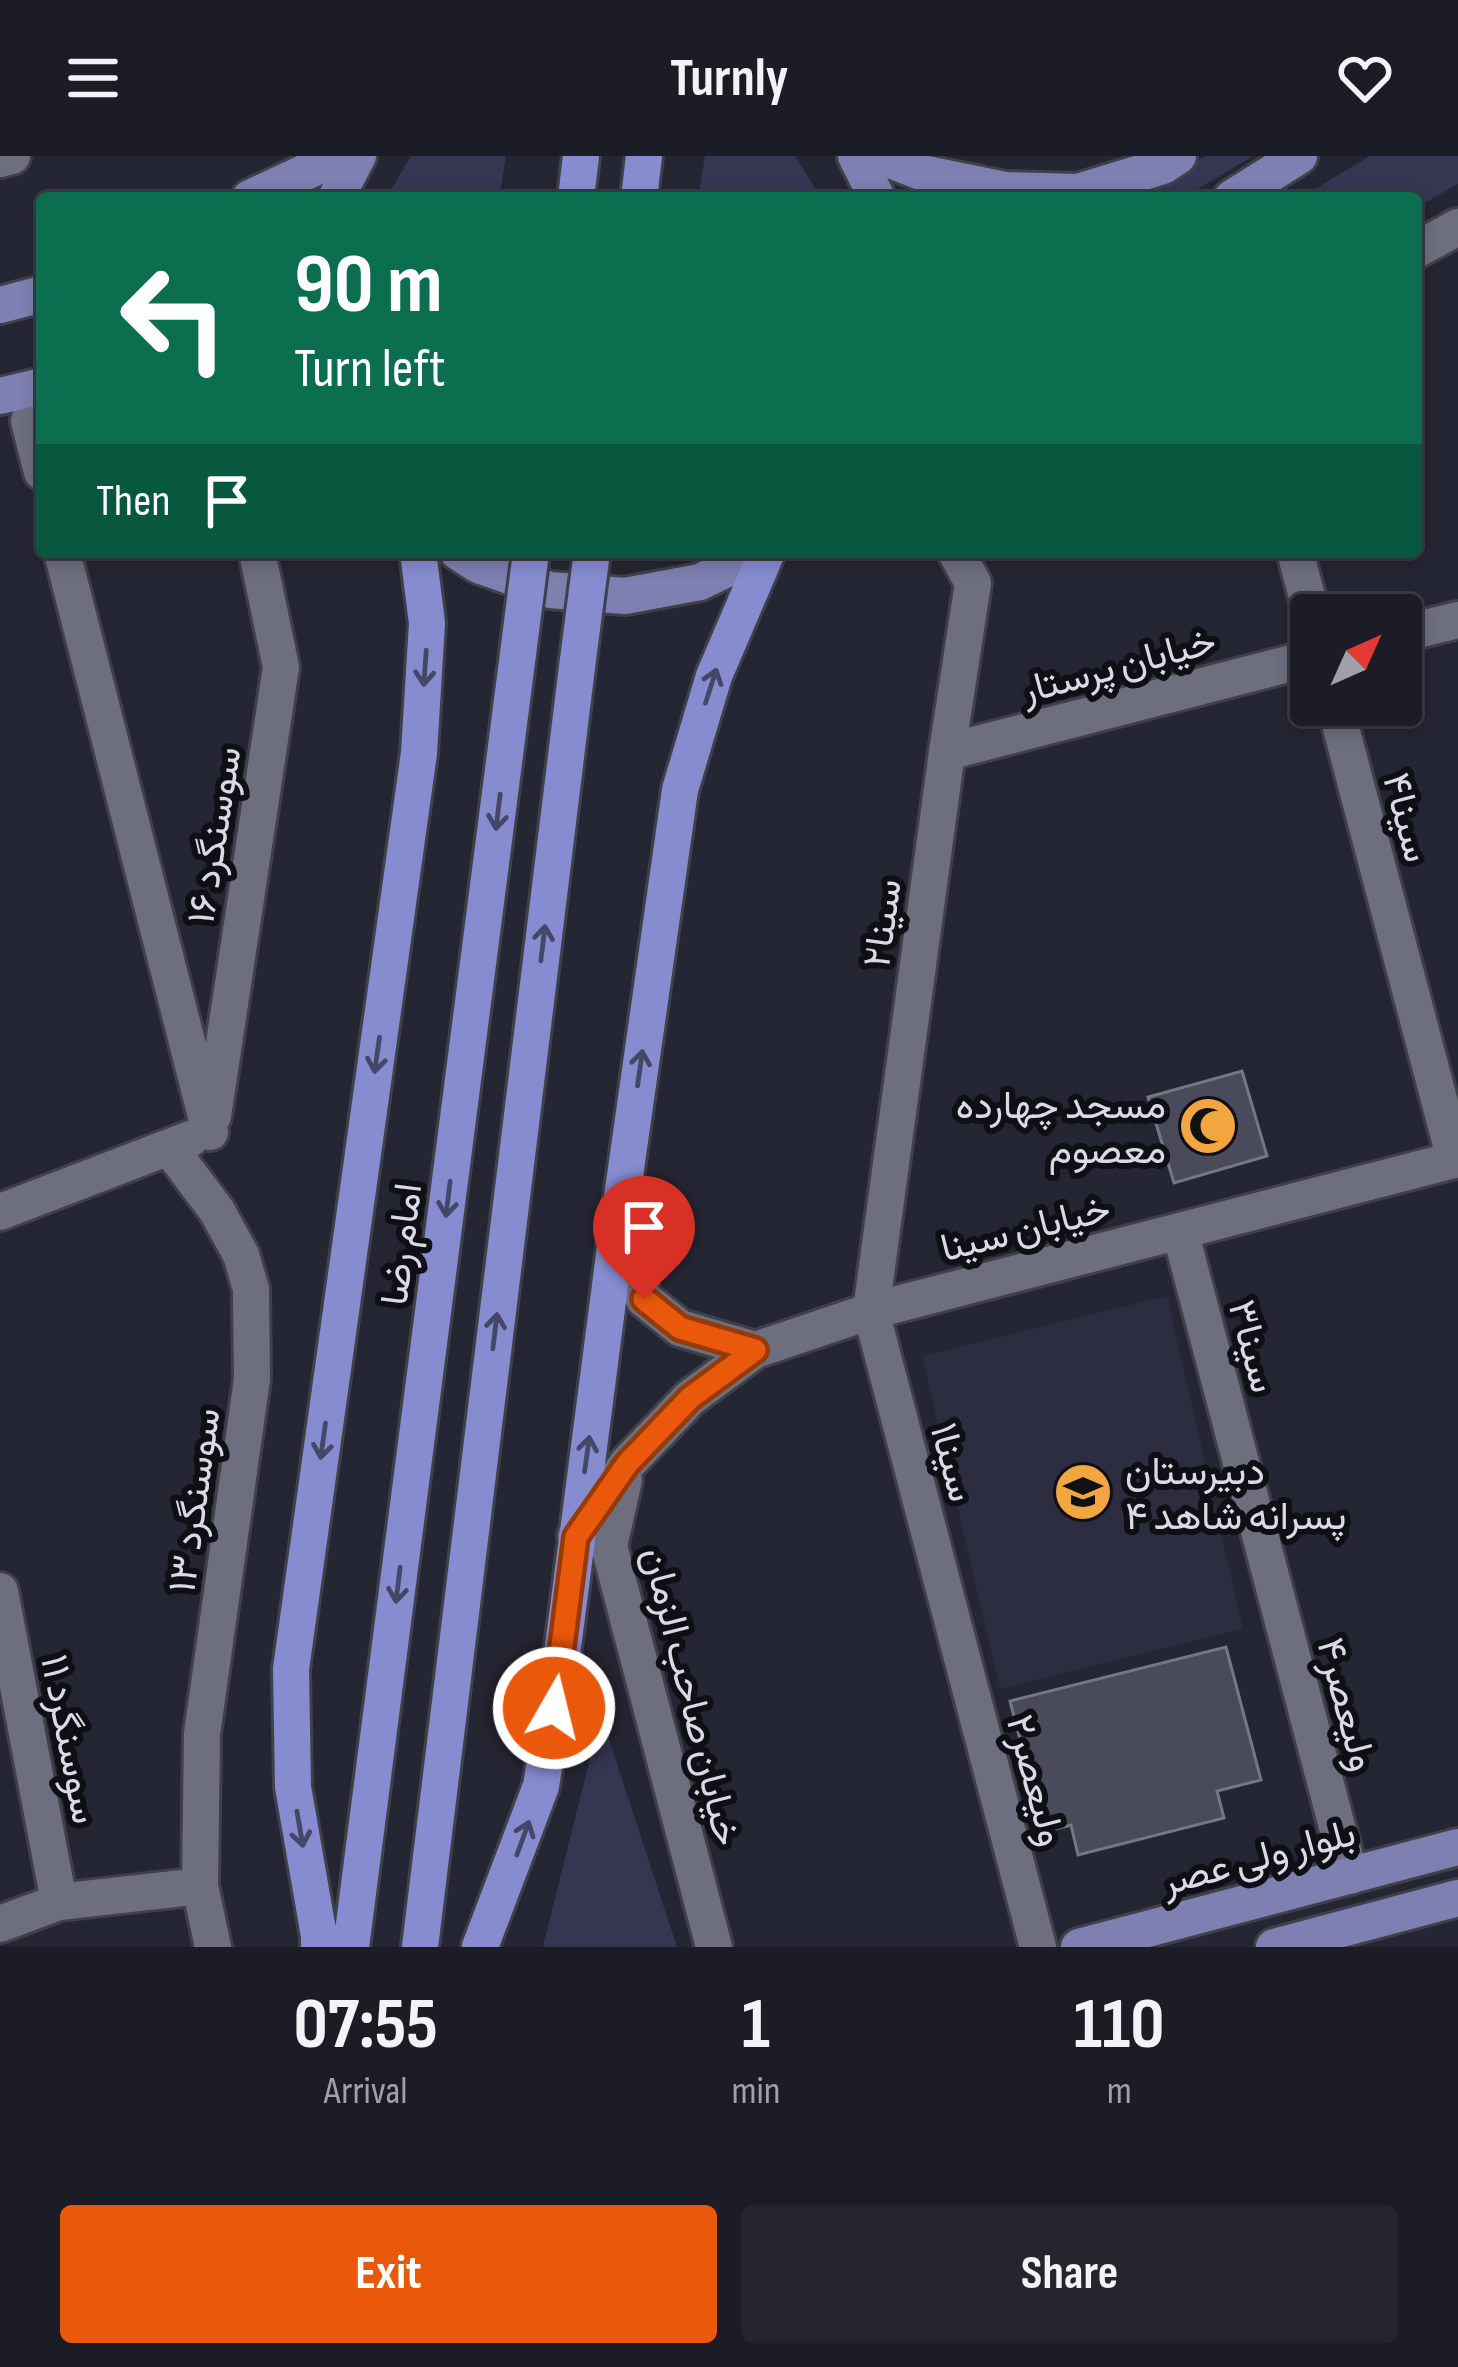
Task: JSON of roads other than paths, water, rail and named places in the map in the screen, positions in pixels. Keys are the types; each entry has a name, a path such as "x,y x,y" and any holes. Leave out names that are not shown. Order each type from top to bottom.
{"highway":[{"path":"577,192 581,156"},
{"path":"640,192 644,156"},
{"path":"319,1947 293,1786 291,1669 419,753 427,623 419,558"},
{"name":"امام رضا","path":"351,1947 530,558"},
{"path":"420,1947 591,558"},
{"path":"480,1947 541,1786 680,790 714,676 763,558"}],"main road":[{"path":"263,192 340,156"},
{"path":"339,192 358,156"},
{"path":"856,156 874,192"},
{"path":"880,156 926,174 1005,190 1078,192 1162,166 1178,156"},
{"path":"1242,192 1299,156"},
{"path":"0,304 36,295"},
{"path":"0,396 36,387"},
{"path":"467,558 550,590 626,596 700,582 752,558"},
{"name":"بلوار ولی عصر","path":"1079,1947 1458,1847"},
{"path":"1274,1947 1458,1898"}],"street":[{"path":"0,159 13,156"},
{"path":"1422,247 1458,226"},
{"path":"29,421 36,448"},
{"path":"0,1212 210,1132 63,558"},
{"name":"سوسنگرد ۱۶","path":"210,1132 281,668 258,558"},
{"name":"سینا۲","path":"871,1311 974,583 959,558"},
{"path":"1297,558 1306,594"},
{"path":"1422,629 1458,620"},
{"name":"خیابان پرستار","path":"947,752 1290,663"},
{"name":"سینا۴","path":"1341,726 1457,1159"},
{"name":"سوسنگرد ۱۳","path":"169,1147 217,1211 241,1255 251,1289 252,1379 202,1735 200,1886 213,1947"},
{"name":"خیابان سینا","path":"576,1537 627,1464 690,1398 755,1350 871,1311 1457,1159"},
{"name":"سینا۳","path":"1180,1231 1265,1553"},
{"path":"617,1232 644,1299 680,1328 755,1350"},
{"name":"سینا۱","path":"871,1311 956,1634"},
{"name":"خیابان صاحب الزمان","path":"627,1464 609,1546 714,1947"},
{"name":"ولیعصر۴","path":"1265,1553 1350,1876"},
{"name":"سوسنگرد ۱۱","path":"0,1591 59,1902"},
{"name":"ولیعصر۲","path":"956,1634 1038,1947"},
{"path":"0,1924 59,1902 200,1886"}],"place":[{"name":"مسجد چهارده معصوم","path":"1208,1126"},
{"name":"دبیرستان پسرانه شاهد ۴","path":"1083,1492"}]}
